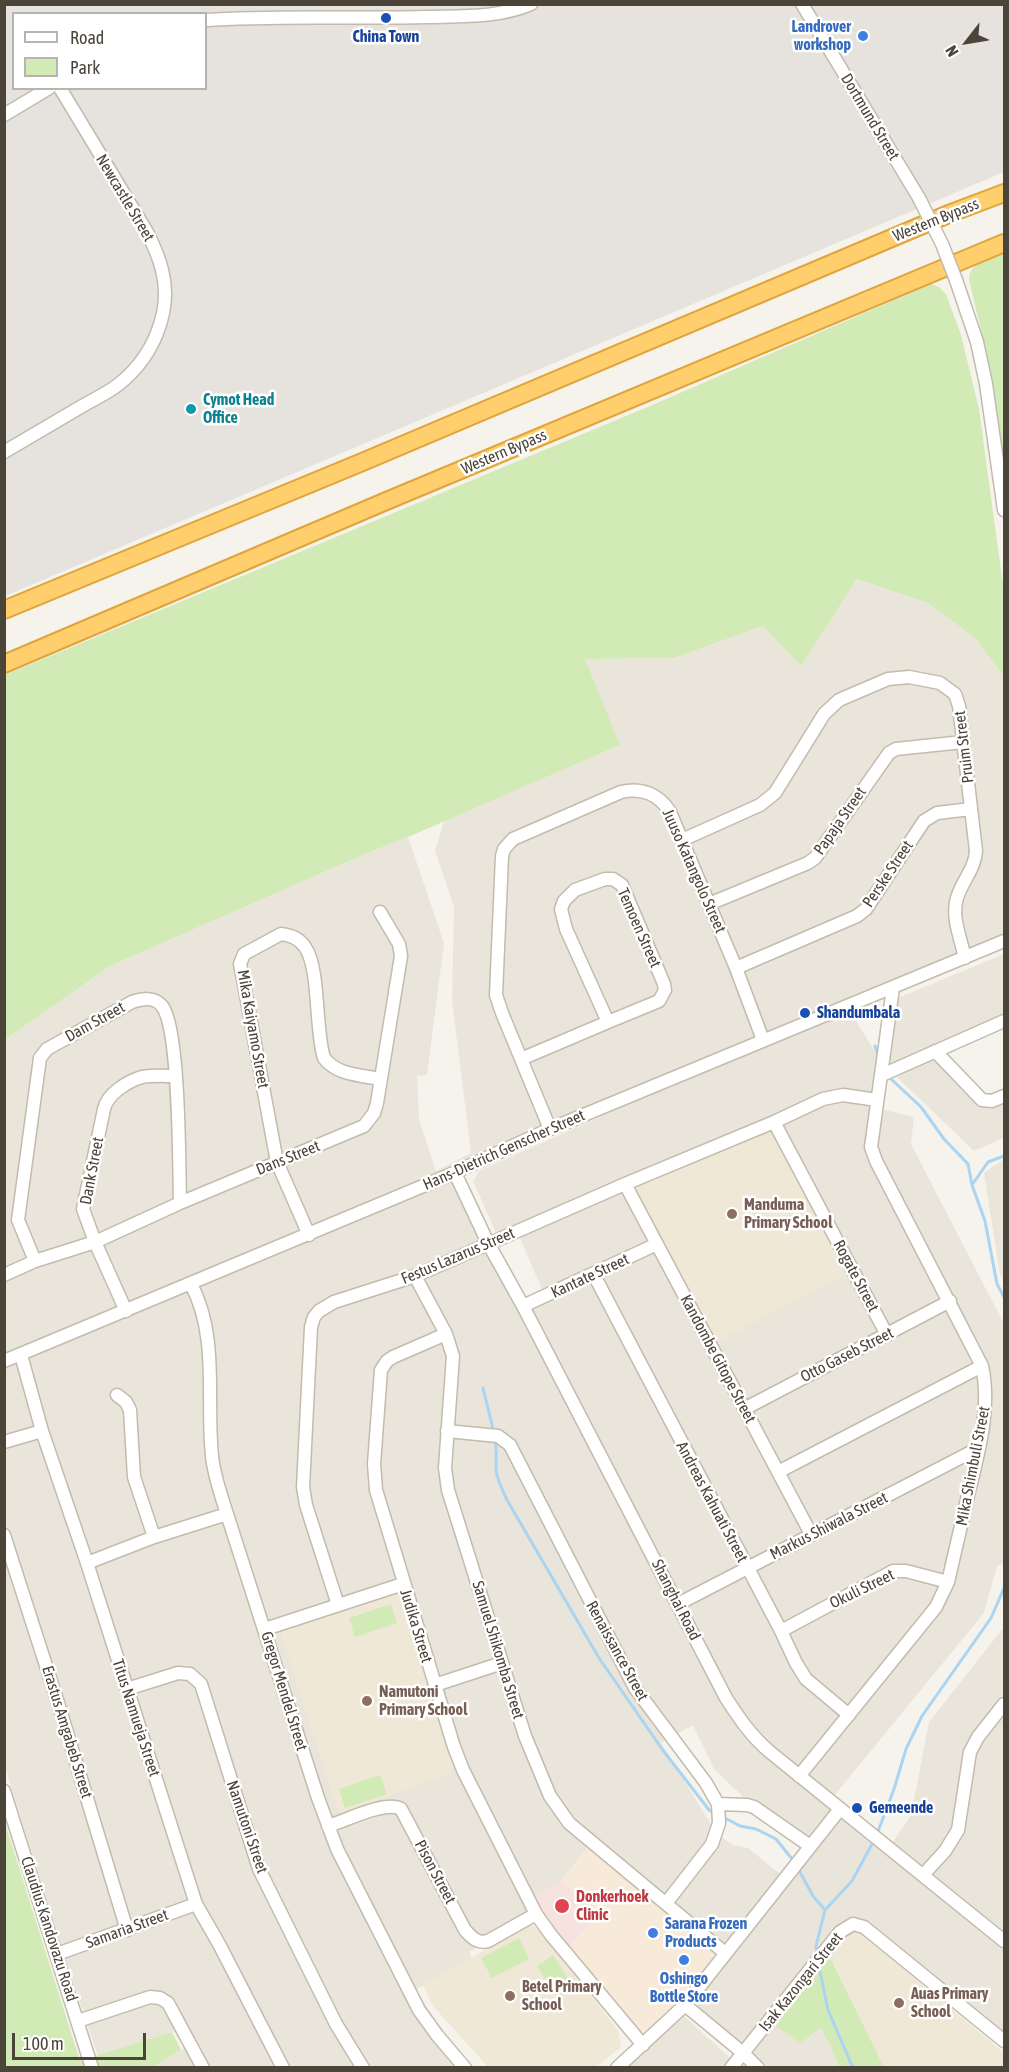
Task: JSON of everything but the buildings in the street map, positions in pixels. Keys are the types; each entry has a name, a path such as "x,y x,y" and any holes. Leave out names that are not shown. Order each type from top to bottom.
{"highway":[{"name":"Western Bypass","path":"4,610 360,463 951,213 1005,193"},
{"name":"Western Bypass","path":"4,664 384,502 1005,243"}],"street":[{"path":"207,20 254,16 386,18 475,16 510,12 531,4"},
{"name":"Dortmund Street","path":"802,4 919,198 942,244 977,342 985,377 1005,510"},
{"path":"4,115 46,90"},
{"name":"Newcastle Street","path":"4,452 118,385 136,368 154,342 166,295 163,272 147,232 61,90"},
{"name":"Pruim Street","path":"682,840 769,799 828,709 839,700 882,681 909,677 940,683 955,694 958,701 976,858 956,904 956,920 965,958"},
{"name":"Papaja Street","path":"709,904 815,858 889,753 896,749 963,742"},
{"name":"Juuso Katangolo Street","path":"550,1129 500,1008 496,987 501,865 504,849 513,839 521,835 621,792 633,790 649,793 665,803 736,968 763,1040"},
{"name":"Perske Street","path":"736,968 857,916 866,909 924,821 937,813 971,809"},
{"name":"Temoen Street","path":"521,1059 658,1001 665,990 622,885 609,878 575,890 561,909 566,929 608,1022"},
{"name":"Dans Street","path":"4,1275 35,1261 95,1242 180,1203 364,1126 374,1113 401,956 399,944 380,912"},
{"name":"Mika Kaiyamo Street","path":"309,1234 277,1162 242,974 241,959 248,951 281,934 297,938 307,949 311,965 324,1058 339,1070 380,1079"},
{"name":"Hans-Dietrich Genscher Street","path":"4,1361 455,1173 550,1129 1005,941"},
{"name":"Mika Shimbuli Street","path":"799,1776 936,1607 948,1582 979,1448 986,1387 982,1366 873,1154 871,1140 893,988"},
{"name":"Dam Street","path":"35,1261 18,1220 40,1058 43,1053 132,1002 155,1000 162,1005 168,1018 176,1076 180,1203"},
{"path":"882,1075 1005,1021"},
{"path":"935,1051 982,1100 992,1101 1005,1096"},
{"name":"Dank Street","path":"126,1311 83,1209 105,1103 112,1094 141,1077 176,1076"},
{"name":"Festus Lazarus Street","path":"338,1605 306,1505 303,1486 311,1327 319,1311 334,1302 415,1276 829,1097 843,1095 877,1100"},
{"name":"Rogate Street","path":"774,1122 887,1335"},
{"name":"Shanghai Road","path":"455,1173 488,1244 523,1306 726,1698 741,1720 760,1743 799,1776 1005,1941"},
{"name":"Kandombe Gitope Street","path":"625,1184 811,1534"},
{"name":"Kantate Street","path":"523,1306 657,1245"},
{"name":"Andreas Kahuati Street","path":"594,1275 781,1630 796,1663 806,1679 849,1715"},
{"name":"Samuel Shikomba Street","path":"415,1276 446,1334 453,1356 445,1468 448,1490 525,1736 550,1796 563,1816 576,1830 667,1902 725,1953"},
{"name":"Gregor Mendel Street","path":"191,1284 200,1302 206,1323 212,1455 226,1514 328,1827 419,2010 465,2067"},
{"name":"Otto Gaseb Street","path":"744,1409 950,1301"},
{"name":"Judika Street","path":"446,1334 393,1357 384,1365 380,1377 374,1482 403,1584 463,1770 536,1914 643,2045"},
{"name":"Titus Namueja Street","path":"21,1354 42,1431 87,1563 196,1904 283,2067"},
{"path":"778,1472 982,1366"},
{"path":"117,1395 126,1402 130,1410 134,1477 154,1538"},
{"path":"4,1442 42,1431"},
{"name":"Renaissance Street","path":"447,1431 498,1436 510,1445 635,1688 706,1784 718,1804"},
{"name":"Markus Shiwala Street","path":"678,1604 979,1448"},
{"path":"87,1563 226,1514"},
{"name":"Erastus Amgabeb Street","path":"4,1535 127,1930"},
{"name":"Okuli Street","path":"781,1630 893,1571 906,1571 948,1582"},
{"path":"265,1629 403,1584"},
{"path":"435,1685 502,1663"},
{"name":"Namutoni Street","path":"127,1689 178,1673 190,1674 201,1684 259,1869 336,2024 363,2067"},
{"path":"923,1875 945,1851 958,1830 970,1752 978,1737 1005,1704"},
{"name":"Claudius Kandovazu Road","path":"4,1791 92,2067"},
{"path":"667,1902 712,1844 720,1823 718,1804 747,1805 754,1808 810,1846"},
{"name":"Pison Street","path":"328,1827 385,1806 397,1806 401,1809 465,1930 477,1941 488,1941 536,1914"},
{"path":"617,2067 685,2005 840,1809"},
{"name":"Samaria Street","path":"57,1954 196,1904"},
{"name":"Isak Kazongari Street","path":"743,2053 840,1932 853,1924 864,1928 1005,2041"},
{"path":"78,2021 142,1998 160,1998 168,2003 202,2067"},
{"path":"685,2005 758,2067"},
{"path":"730,2067 743,2053"}],"shaded area":[{"path":"5,5 1004,5 1004,172 5,596"},
{"path":"857,579 928,603 975,638 1004,677 1004,936 765,1034 455,1173 741,1721 840,1809 810,1846 754,1807 714,1769 693,1725 661,1743 717,1834 733,1845 748,1848 785,1878 728,1948 592,1842 562,1880 529,1899 536,1914 469,1952 472,1958 412,1992 465,2067 157,2067 155,2065 190,2045 181,2029 98,2056 59,1941 5,1767 4,1049 6,1039 110,966 408,837 444,943 427,1075 417,1076 419,1119 436,1171 471,1153 452,1001 454,907 435,851 444,821 620,745 584,659 674,658 763,626 801,666"},
{"path":"1004,954 1004,1016 888,1069 898,998"},
{"path":"850,1011 878,1057 876,1108 914,1117 911,1144 1004,1324 1004,1562 997,1566 984,1613 833,1797 770,1748 745,1716 717,1670 529,1309 547,1301 515,1226 496,1233 473,1181 479,1171 678,1082"},
{"path":"935,1058 975,1098 995,1108 1004,1104 1004,1138 974,1151 895,1075"},
{"name":"Manduma Primary School","path":"774,1122 854,1271 710,1345 625,1184"},
{"path":"1004,1159 1004,1282 1000,1274 984,1173"},
{"name":"Namutoni Primary School","path":"394,1593 401,1597 454,1766 451,1773 341,1813 337,1809 281,1635 283,1629"},
{"path":"1004,1627 1004,1934 892,1843 911,1815 929,1722"},
{"path":"842,1815 1004,1947 1004,2042 864,1927 843,1929 819,2027 839,2067 767,2067 692,2003"},
{"path":"588,1846 716,1955 652,2031 638,2032 569,1948 597,1915 562,1880"},
{"name":"Donkerhoek Clinic","path":"562,1880 597,1915 569,1948 554,1935 532,1897"},
{"name":"Betel Primary School","path":"530,1925 538,1928 618,2030 621,2047 596,2067 488,2067 433,2006 423,1985"},
{"name":"Auas Primary School","path":"855,1932 862,1934 1004,2053 1004,2067 884,2067 829,1954 844,1937"},
{"path":"683,2015 731,2059 732,2068 624,2068"}],"green space":[{"path":"1004,253 1004,459 989,363 969,280 972,269 976,265"},
{"path":"931,284 939,287 946,294 961,335 979,409 1004,593 1004,677 975,638 928,603 857,579 801,666 763,626 674,658 585,659 620,745 110,966 6,1039 5,1049 5,675 650,406"},
{"path":"391,1604 397,1623 355,1637 349,1618"},
{"path":"380,1775 387,1794 345,1808 339,1789"},
{"path":"4,1820 80,2061 172,2032 181,2050 156,2065 157,2067 5,2067"},
{"path":"519,1938 529,1959 492,1978 481,1958"},
{"path":"826,1949 884,2067 839,2067 820,2028 800,2043 769,2021"},
{"path":"553,1955 574,1988 558,1999 537,1966"}],"waterway":[{"path":"875,1046 879,1058"},
{"path":"891,1079 921,1107 944,1139 968,1164 972,1185 985,1221 997,1284 1004,1297"},
{"path":"972,1185 988,1162 1004,1156"},
{"path":"483,1388 494,1433"},
{"path":"495,1439 496,1472 507,1500 599,1658 662,1749 709,1810 715,1813"},
{"path":"877,1834 906,1749 922,1716 991,1618 1004,1588"},
{"path":"723,1817 776,1839 792,1859"},
{"path":"817,1954 816,1946 825,1910 852,1881 872,1844"},
{"path":"800,1872 813,1896 825,1910"},
{"path":"819,1967 828,2010 853,2068"}],"place":[{"name":"China Town","path":"386,18"},
{"name":"Landrover workshop","path":"863,36"},
{"name":"Cymot Head Office","path":"191,409"},
{"name":"Shandumbala","path":"805,1013"},
{"name":"Manduma Primary School","path":"732,1214"},
{"name":"Namutoni Primary School","path":"367,1701"},
{"name":"Gemeende","path":"857,1808"},
{"name":"Donkerhoek Clinic","path":"562,1906"},
{"name":"Sarana Frozen Products","path":"653,1933"},
{"name":"Oshingo Bottle Store","path":"684,1960"},
{"name":"Betel Primary School","path":"510,1996"},
{"name":"Auas Primary School","path":"899,2003"}]}
